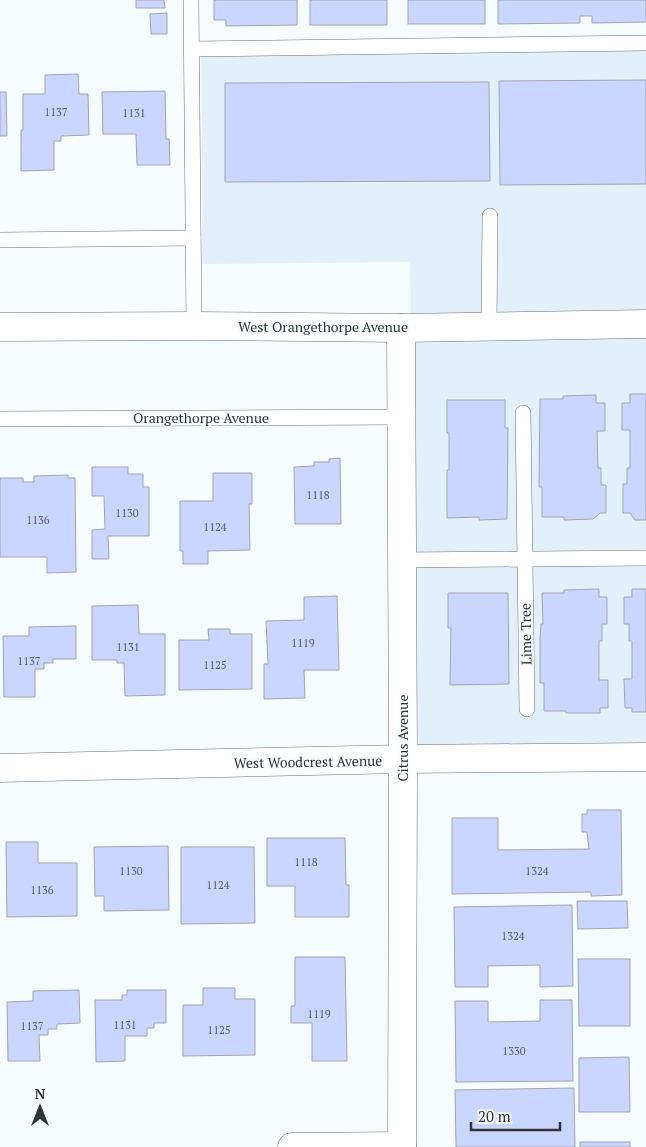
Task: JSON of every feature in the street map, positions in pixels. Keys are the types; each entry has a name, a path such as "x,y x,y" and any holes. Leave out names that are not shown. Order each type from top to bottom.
{"street":[{"name":"West Orangethorpe Avenue","path":"0,327 401,328 646,324"},
{"name":"Citrus Avenue","path":"401,328 402,1146"},
{"name":"West Woodcrest Avenue","path":"0,768 646,757"},
{"path":"292,1147 402,1146"}],"lane":[{"path":"191,0 194,326"},
{"path":"192,49 646,43"},
{"path":"489,327 490,216"},
{"path":"0,240 193,238"},
{"name":"Lime Tree","path":"523,413 527,710"},
{"name":"Orangethorpe Avenue","path":"0,419 401,417"},
{"path":"402,560 646,558"}],"shaded area":[{"path":"646,39 646,745 418,746 410,262 201,264 203,208 201,43"}],"building":[{"path":"136,0 164,0 165,8 136,8"},
{"path":"214,0 297,0 297,25 226,26 226,20 214,20"},
{"path":"310,0 387,0 387,25 310,25"},
{"path":"408,0 485,0 485,24 408,24"},
{"path":"498,0 646,0 646,22 592,23 592,16 580,16 580,23 498,24"},
{"path":"167,13 167,34 151,34 150,14"},
{"path":"78,74 79,94 88,94 89,135 61,136 61,141 54,141 54,170 21,171 23,94 45,94 45,75"},
{"path":"646,80 646,184 500,185 499,81"},
{"path":"489,82 490,181 225,182 225,83"},
{"path":"165,91 166,139 169,139 170,165 137,165 136,134 103,134 102,92"},
{"path":"0,92 6,92 7,136 0,136"},
{"path":"630,394 646,394 646,520 635,520 630,513 623,513 623,484 627,484 627,468 630,468 630,430 622,430 622,403 630,403"},
{"path":"596,395 596,403 605,403 605,431 597,431 598,468 601,468 601,485 606,485 606,513 600,513 593,519 564,520 564,517 542,517 542,487 539,487 540,399 563,399 563,396"},
{"path":"447,400 505,400 505,428 508,428 507,519 479,520 479,517 447,518 449,433 447,433"},
{"path":"340,458 341,524 295,524 294,467 314,466 314,462 329,462 329,459"},
{"path":"92,467 128,467 128,474 143,474 143,487 149,487 149,536 108,536 109,559 92,559 92,530 105,529 104,496 92,496"},
{"path":"213,473 252,473 252,504 249,504 250,550 208,551 208,564 183,564 183,551 180,551 180,501 213,501"},
{"path":"68,475 68,478 75,478 76,572 47,573 47,557 0,557 0,478 23,478 23,482 34,482 34,476"},
{"path":"599,589 599,597 607,597 607,624 602,624 602,641 599,641 599,680 608,680 608,708 600,708 600,713 544,711 544,683 540,683 540,638 541,624 543,624 542,593 564,593 564,590"},
{"path":"632,589 646,589 646,712 632,712 632,708 625,708 624,679 632,679 632,641 629,641 629,624 624,624 624,597 632,597"},
{"path":"448,593 508,593 509,684 450,685 451,628 448,628"},
{"path":"337,596 339,670 304,670 305,698 264,699 264,664 268,664 266,621 304,620 304,597"},
{"path":"138,605 139,634 165,634 165,695 125,696 124,663 117,663 117,660 92,660 92,606"},
{"path":"76,626 76,659 53,659 53,663 44,663 44,669 35,669 35,697 4,697 3,636 29,636 29,627"},
{"path":"208,629 230,629 230,634 252,634 252,689 179,690 179,640 209,640"},
{"path":"587,810 621,810 622,895 591,896 591,892 452,894 452,818 498,818 498,850 589,849 587,832 582,832 582,814 587,814"},
{"path":"267,838 345,838 346,885 349,885 349,917 295,917 295,886 267,886"},
{"path":"6,842 38,842 38,863 77,863 77,916 7,917"},
{"path":"168,846 169,910 104,911 104,896 95,896 94,847"},
{"path":"181,847 254,847 255,923 181,924"},
{"path":"577,901 627,901 628,928 578,929"},
{"path":"572,905 573,986 540,987 540,965 488,966 488,987 455,987 454,907"},
{"path":"295,957 345,957 347,1061 312,1061 312,1023 291,1023 291,1006 295,1006"},
{"path":"578,959 630,959 630,1026 579,1026"},
{"path":"203,988 235,988 235,999 255,999 255,1055 183,1056 183,1005 203,1005"},
{"path":"79,990 80,1023 57,1024 57,1029 48,1029 48,1035 39,1035 40,1061 8,1061 7,1002 33,1001 33,991"},
{"path":"127,990 166,990 166,1023 154,1023 154,1028 147,1028 147,1036 125,1036 125,1061 96,1062 95,1000 122,1000 122,995 127,995"},
{"path":"540,1000 572,1000 573,1081 456,1082 455,1001 488,1001 488,1022 540,1021"},
{"path":"629,1057 630,1112 579,1112 579,1058"},
{"path":"574,1088 575,1147 456,1147 455,1090"},
{"path":"580,1142 630,1142 630,1147 580,1147"}]}
